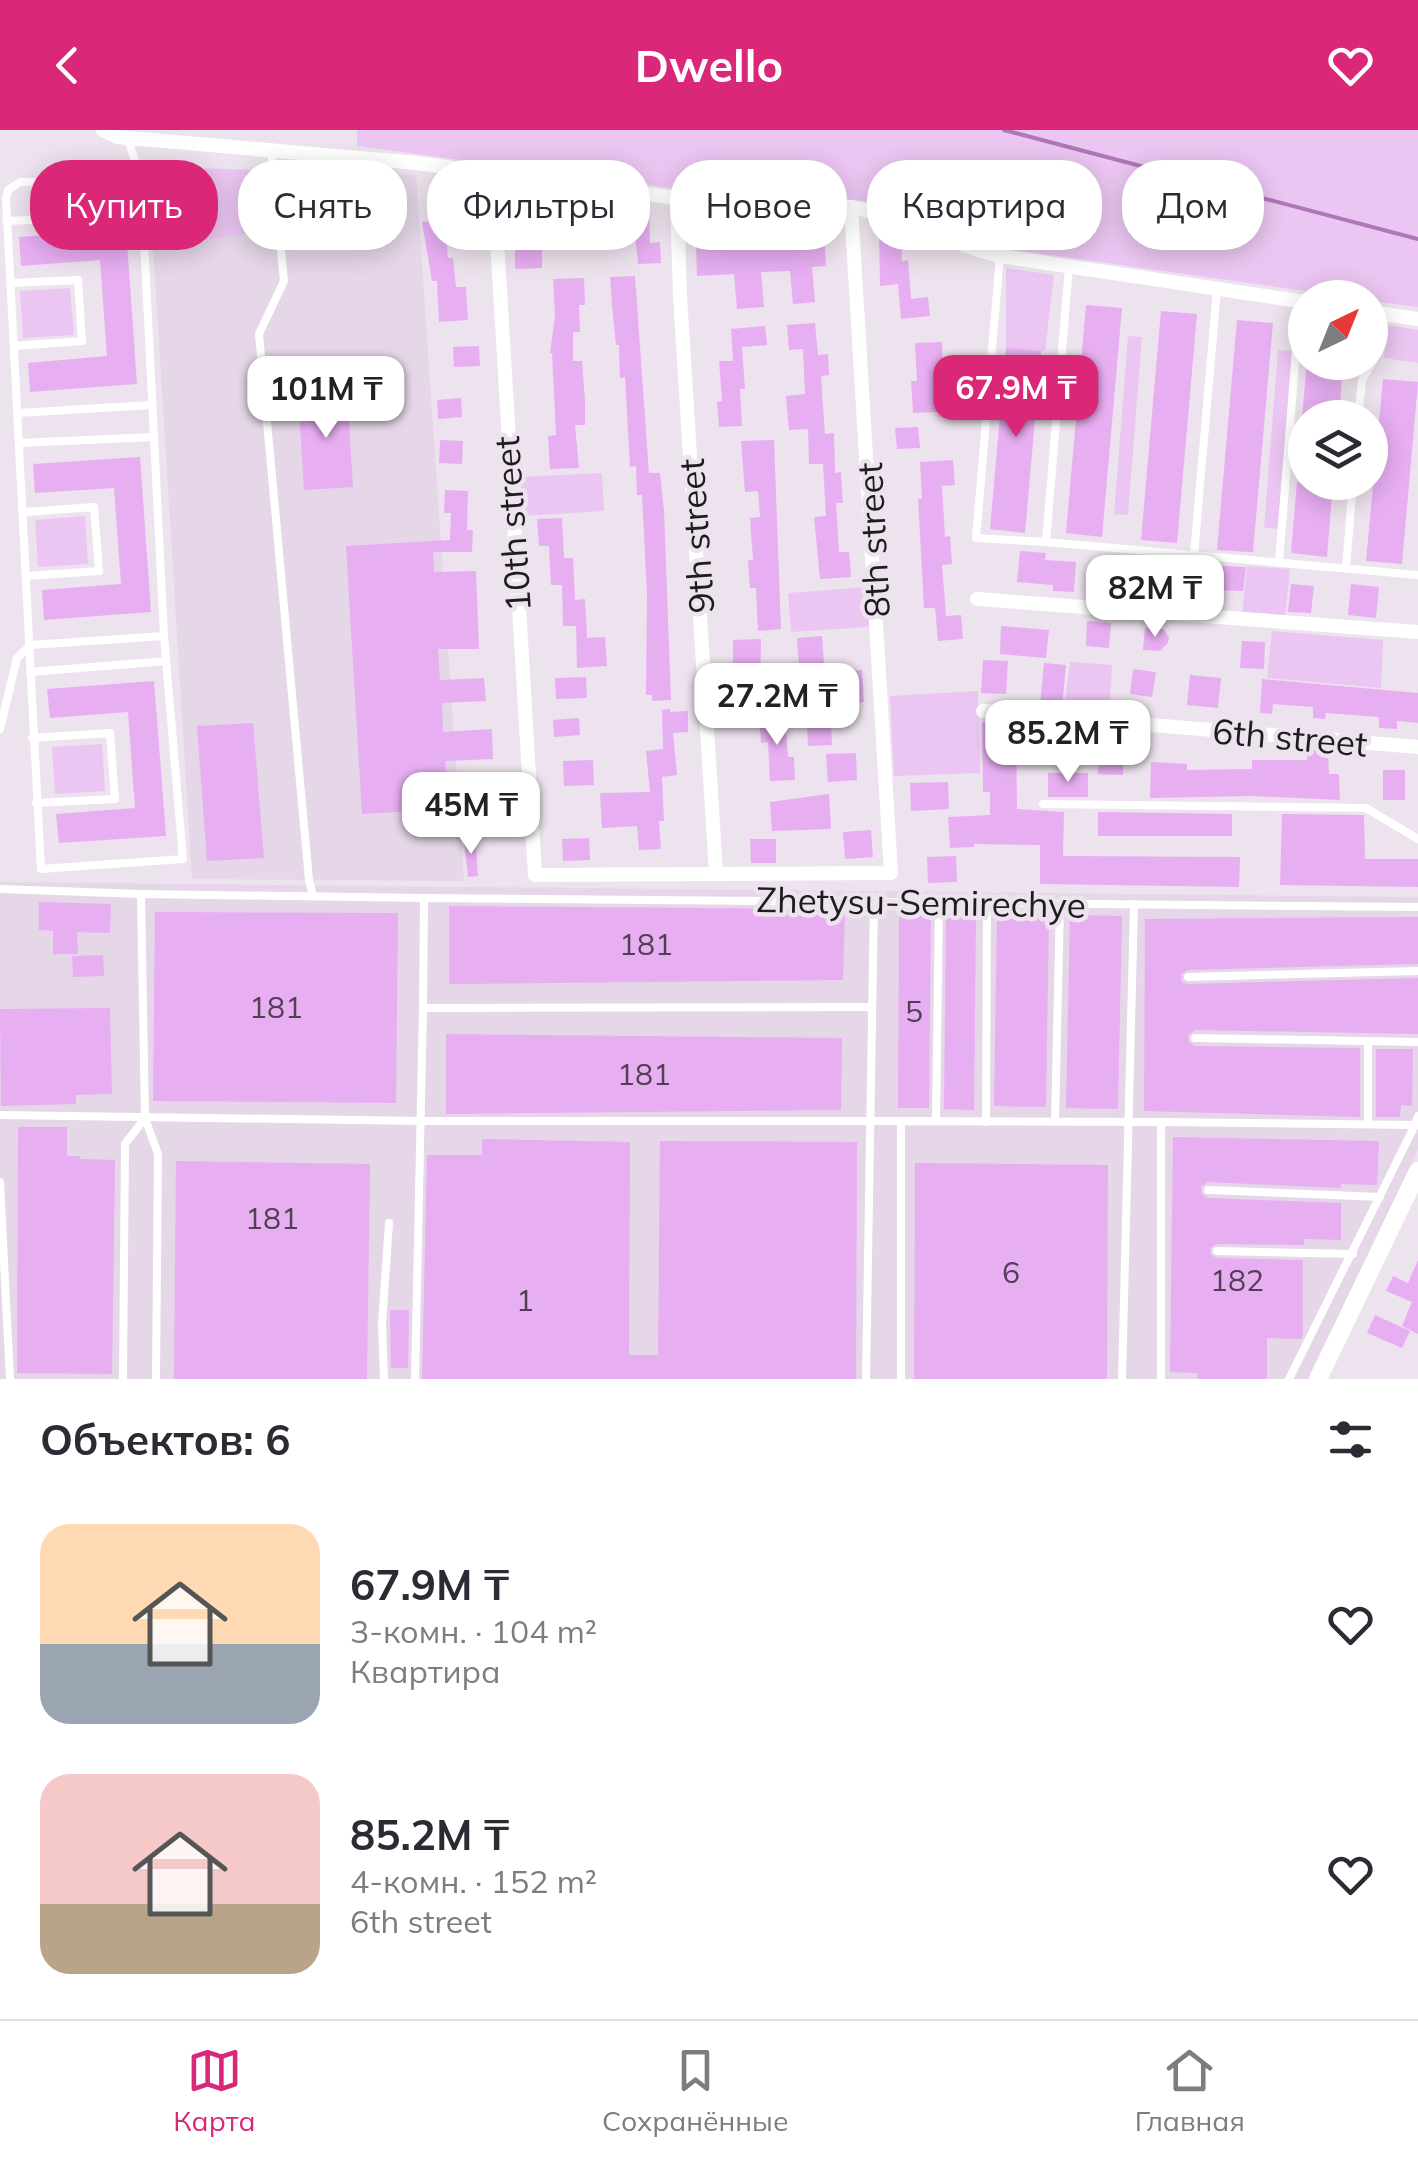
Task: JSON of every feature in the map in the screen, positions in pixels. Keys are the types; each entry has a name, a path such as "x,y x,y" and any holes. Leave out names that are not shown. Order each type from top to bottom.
{"street":[{"path":"103,130 128,138 427,166"},
{"path":"847,208 872,211 960,247 1000,256 1288,300"},
{"name":"8th street","path":"716,873 891,874 851,208"},
{"name":"10th street","path":"498,250 535,875 716,873"},
{"name":"9th street","path":"679,250 716,873"},
{"path":"1388,315 1418,319"},
{"path":"976,599 1418,632"},
{"name":"6th street","path":"983,711 1418,747"},
{"path":"1318,1379 1418,1172"}],"lane":[{"path":"128,138 134,160"},
{"path":"271,150 284,280 259,334 308,880 313,896"},
{"path":"30,182 20,182 8,190 6,221 42,868 183,859 164,636 144,250"},
{"path":"6,221 30,220"},
{"path":"1000,256 976,538 1418,575"},
{"path":"1046,542 1069,267"},
{"path":"11,283 78,280 82,341 14,346"},
{"path":"1194,555 1217,289"},
{"path":"1279,562 1295,380"},
{"path":"18,414 151,405"},
{"path":"19,444 154,438"},
{"path":"1346,568 1352,500"},
{"path":"24,512 94,507 100,572 28,576"},
{"path":"0,729 18,658 31,645 164,636"},
{"path":"30,672 166,661"},
{"path":"32,738 110,733 116,799 36,803"},
{"path":"1043,804 1366,808 1418,839"},
{"name":"Zhetysu-Semirechye","path":"0,889 424,898 1418,907"},
{"path":"141,894 145,1118 158,1154 156,1379"},
{"path":"416,1379 424,898"},
{"path":"866,1379 874,902"},
{"path":"936,1121 938,903"},
{"path":"986,1122 987,904"},
{"path":"1054,1122 1060,904"},
{"path":"1122,1379 1134,904"},
{"path":"1188,977 1418,971"},
{"path":"423,1008 872,1008"},
{"path":"1195,1038 1418,1042"},
{"path":"1368,1041 1368,1124"},
{"path":"0,1115 420,1121 1416,1121 1290,1379"},
{"path":"123,1379 124,1144 145,1118"},
{"path":"901,1121 901,1379"},
{"path":"1161,1122 1161,1379"},
{"path":"0,1182 10,1379"},
{"path":"1208,1190 1380,1197"},
{"path":"384,1379 382,1324 389,1223"},
{"path":"1217,1251 1353,1254"}],"shaded area":[{"path":"357,130 1418,130 1418,307 1388,303 1388,280 1288,280 1288,289 1015,250 1102,250 1102,160 867,160 867,203 847,200 847,160 670,160 670,188 650,185 650,160 462,160 357,146"},
{"path":"218,169 238,170 238,250 407,250 407,175 416,175 464,881 192,879 153,250 218,250"},
{"path":"218,169 238,170 238,236 218,238"},
{"path":"1006,268 1054,275 1045,351 1006,348"},
{"path":"70,288 74,335 23,338 20,291"},
{"path":"1388,325 1418,330 1418,363 1388,359"},
{"path":"1128,336 1142,337 1128,515 1114,514"},
{"path":"1278,350 1288,351 1291,380 1278,529 1264,528"},
{"path":"602,473 604,511 522,516 520,477"},
{"path":"85,516 88,564 38,567 35,520"},
{"path":"1247,566 1290,569 1285,618 1242,615"},
{"path":"867,587 869,627 791,632 788,593"},
{"path":"1272,631 1383,640 1381,688 1267,678"},
{"path":"1070,662 1112,665 1109,714 1064,710"},
{"path":"978,691 980,773 894,776 890,696"},
{"path":"102,744 105,791 55,794 52,747"},
{"path":"0,882 1418,897 1418,1150 1310,1379 0,1379"}],"building":[{"path":"422,222 427,222 427,250 447,250 448,258 453,258 456,287 466,287 468,320 439,322 437,281 432,281"},
{"path":"30,236 30,250 127,250 137,384 30,392 28,363 107,356 100,260 21,266 19,237"},
{"path":"660,242 661,263 638,264 637,250 650,250 650,243"},
{"path":"515,250 542,250 542,268 515,269"},
{"path":"696,250 825,250 826,266 812,267 815,302 793,304 790,271 761,272 764,307 737,309 734,274 697,276"},
{"path":"879,250 902,250 902,261 908,260 911,299 928,297 930,316 901,319 898,284 880,286"},
{"path":"635,276 649,473 660,473 664,510 671,700 652,701 652,695 646,695 647,594 642,495 637,495 636,466 630,467 625,377 620,378 612,305 610,277"},
{"path":"584,278 580,332 573,332 573,361 582,361 585,400 585,425 575,425 579,468 550,469 548,436 556,435 550,353 555,316 553,279"},
{"path":"1086,305 1122,308 1102,537 1066,533"},
{"path":"1161,311 1197,314 1177,543 1141,540"},
{"path":"1237,320 1273,323 1253,552 1217,550"},
{"path":"815,323 818,355 828,354 829,375 821,376 825,434 834,433 835,473 841,472 843,503 836,503 839,552 849,552 851,577 820,579 814,517 826,516 823,464 809,464 808,429 789,430 786,396 805,394 803,349 789,350 787,325"},
{"path":"765,326 767,345 742,347 742,426 719,427 719,361 733,361 731,329"},
{"path":"942,342 943,368 935,369 938,412 913,413 911,381 917,381 915,343"},
{"path":"479,346 480,366 454,367 453,347"},
{"path":"1006,348 1041,351 1025,533 990,529"},
{"path":"1305,380 1342,380 1340,400 1304,400"},
{"path":"1383,380 1418,382 1402,564 1366,561 1372,500 1388,500 1388,400 1381,400"},
{"path":"347,391 353,487 304,490 298,394"},
{"path":"461,398 462,417 438,419 437,400"},
{"path":"918,427 920,448 897,449 895,428"},
{"path":"440,440 463,441 462,464 439,463"},
{"path":"774,440 781,629 758,631 756,588 750,588 748,560 753,560 750,518 760,517 758,491 745,492 741,441"},
{"path":"140,457 151,612 44,620 42,590 121,584 114,488 35,493 33,464"},
{"path":"953,460 955,485 942,486 945,537 950,536 952,564 942,565 946,616 961,615 963,639 938,641 935,608 924,608 918,499 922,499 920,462"},
{"path":"445,490 468,491 467,530 473,530 472,552 433,552 434,572 476,571 479,649 438,649 440,680 484,678 486,701 442,703 443,732 492,729 493,759 445,761 447,787 495,785 497,811 465,813 465,808 362,814 346,546 450,540 451,513 444,513"},
{"path":"1295,500 1332,500 1327,557 1291,553"},
{"path":"562,518 564,558 573,558 575,600 585,599 587,638 605,637 607,666 577,668 576,626 563,626 562,585 551,585 549,546 539,546 537,519"},
{"path":"1020,551 1046,553 1045,560 1076,562 1074,592 1053,591 1053,585 1017,582"},
{"path":"1139,562 1246,567 1243,591 1137,587"},
{"path":"1291,584 1314,586 1311,613 1288,612"},
{"path":"1351,584 1379,587 1376,618 1348,615"},
{"path":"1087,621 1111,623 1109,648 1086,646"},
{"path":"1001,626 1049,630 1046,658 1000,654"},
{"path":"1145,628 1163,629 1169,637 1160,651 1143,650"},
{"path":"822,636 824,664 799,666 797,638"},
{"path":"761,639 760,700 733,701 733,640"},
{"path":"1242,641 1265,642 1264,669 1240,668"},
{"path":"983,660 1008,661 1006,694 981,693"},
{"path":"1044,663 1066,665 1062,707 1040,705"},
{"path":"1133,669 1156,672 1152,697 1130,694"},
{"path":"862,670 864,702 845,704 842,671"},
{"path":"1190,675 1221,678 1218,708 1187,705"},
{"path":"586,677 587,698 556,699 555,678"},
{"path":"1262,679 1418,693 1418,723 1397,721 1397,729 1379,728 1379,717 1326,713 1325,719 1313,718 1313,707 1273,704 1272,714 1260,713"},
{"path":"154,681 166,836 59,843 56,814 135,808 128,712 50,718 47,689"},
{"path":"662,710 688,711 688,732 673,733 677,775 662,777 661,849 639,850 637,826 602,828 600,793 650,792 646,751 663,749"},
{"path":"785,715 788,757 794,757 795,780 770,781 768,742 761,743 759,717"},
{"path":"579,718 580,735 554,737 553,720"},
{"path":"831,720 832,745 808,746 807,722"},
{"path":"982,722 1016,724 1017,809 1064,812 1063,856 1240,857 1239,887 1040,884 1040,845 974,844 950,848 948,817 990,815 990,792 983,792"},
{"path":"253,723 264,858 207,861 197,726"},
{"path":"1099,743 1124,744 1123,775 1098,774"},
{"path":"1307,749 1328,750 1329,774 1339,774 1340,800 1252,796 1150,798 1151,762 1187,764 1187,770 1252,769 1252,760 1307,760"},
{"path":"856,753 857,780 828,782 826,754"},
{"path":"593,760 594,785 564,786 563,761"},
{"path":"1383,770 1405,770 1405,800 1383,800"},
{"path":"1048,773 1088,773 1088,797 1048,797"},
{"path":"948,782 949,809 911,811 910,783"},
{"path":"829,794 831,829 772,831 770,802"},
{"path":"1098,812 1232,814 1232,836 1098,836"},
{"path":"1282,814 1364,815 1365,859 1418,859 1418,887 1280,885"},
{"path":"871,830 873,857 845,859 843,832"},
{"path":"475,838 478,876 468,877 464,839"},
{"path":"589,838 590,860 563,861 562,839"},
{"path":"750,839 776,839 776,863 751,863"},
{"path":"956,856 957,882 928,883 927,857"},
{"path":"39,902 111,904 110,933 77,932 78,954 53,954 53,931 39,930"},
{"path":"449,906 845,909 843,980 449,984"},
{"path":"155,912 398,913 396,1103 153,1101"},
{"path":"899,913 931,915 929,1108 898,1108"},
{"path":"997,914 1049,915 1046,1107 994,1106"},
{"path":"946,915 976,915 974,1110 944,1109"},
{"path":"1070,915 1122,916 1118,1109 1066,1108"},
{"path":"1418,917 1418,964 1188,970 1181,974 1182,982 1188,984 1418,978 1418,1034 1195,1030 1188,1035 1195,1046 1360,1048 1360,1117 1144,1111 1145,919"},
{"path":"103,955 104,976 73,977 72,956"},
{"path":"110,1008 112,1094 76,1095 76,1104 1,1106 0,1009"},
{"path":"446,1034 842,1038 841,1110 446,1114"},
{"path":"1376,1049 1413,1049 1412,1106 1401,1105 1400,1117 1376,1117"},
{"path":"18,1127 67,1127 67,1156 115,1160 112,1374 17,1373"},
{"path":"1173,1137 1379,1141 1377,1185 1341,1184 1341,1188 1208,1182 1201,1187 1208,1198 1341,1203 1341,1240 1304,1239 1304,1245 1217,1244 1210,1248 1211,1255 1217,1258 1303,1260 1303,1335 1301,1339 1267,1338 1267,1379 1197,1379 1197,1373 1170,1372"},
{"path":"482,1139 630,1142 629,1355 658,1355 660,1141 857,1142 856,1379 422,1379 427,1155 482,1155"},
{"path":"176,1161 370,1164 367,1379 174,1379"},
{"path":"915,1163 1108,1165 1107,1379 914,1379"},
{"path":"1418,1260 1418,1334 1402,1326 1412,1302 1386,1291 1393,1276 1408,1283"},
{"path":"390,1310 409,1310 408,1368 391,1368"},
{"path":"1375,1315 1410,1331 1402,1348 1367,1333"}],"waterway":[{"path":"1004,130 1418,239"}]}
